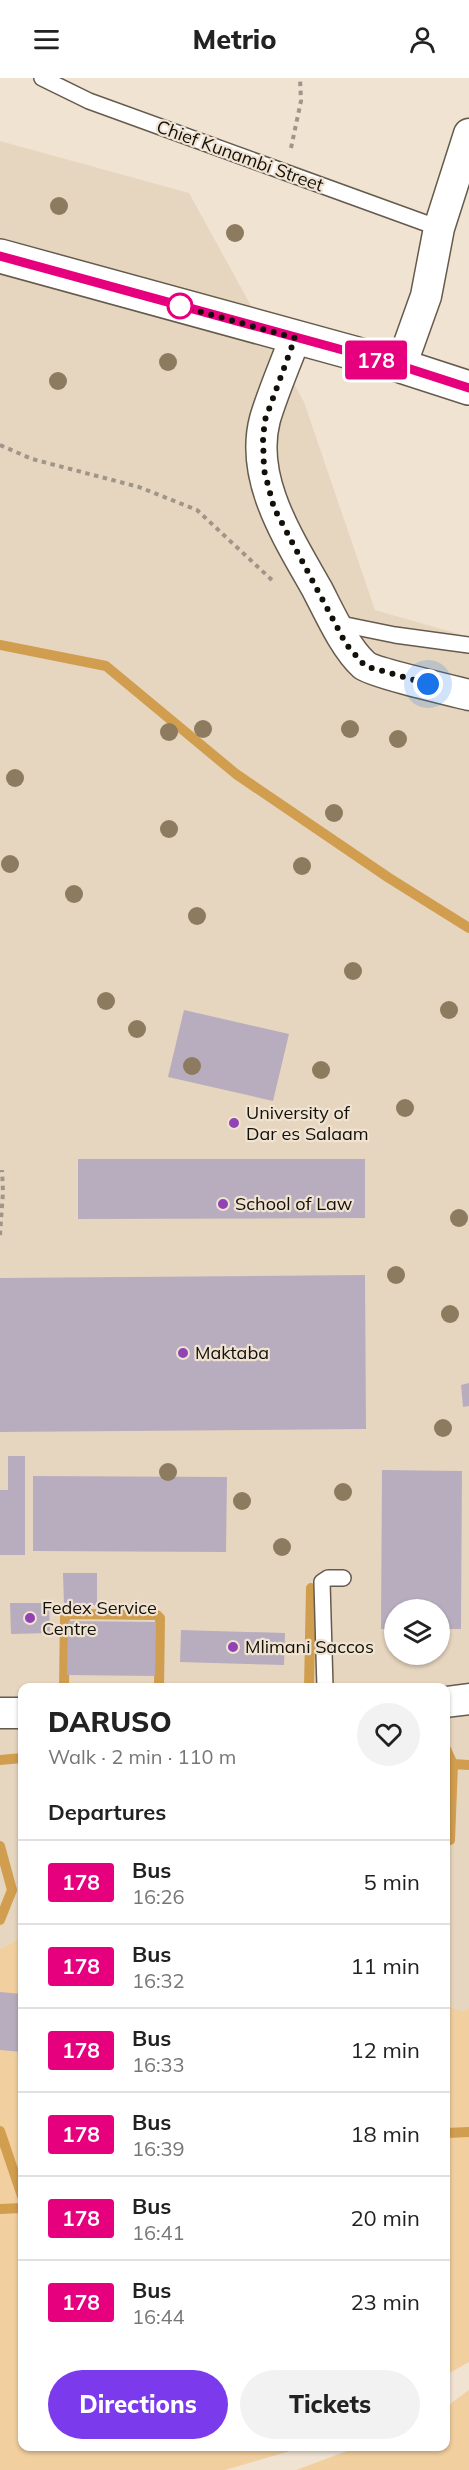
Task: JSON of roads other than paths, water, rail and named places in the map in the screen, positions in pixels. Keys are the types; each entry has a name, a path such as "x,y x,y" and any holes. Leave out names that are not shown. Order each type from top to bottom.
{"street":[{"path":"401,366 426,296 439,228 469,134"},
{"path":"0,256 401,366 469,388"},
{"path":"295,338 265,420 263,438 264,470 274,508 284,529 346,644 365,666 469,695"},
{"path":"450,1701 469,1699"},
{"path":"0,1713 18,1713"}],"lane":[{"name":"Chief Kunambi Street","path":"42,78 88,101 439,228"},
{"path":"336,623 395,635 469,645"},
{"path":"325,1683 322,1582 328,1578 343,1578"}],"waterway":[{"path":"0,645 106,666 236,774 389,878 469,928"},
{"path":"309,1683 311,1588"},
{"path":"64,1683 65,1616 68,1614 157,1615 160,1618 159,1683"},
{"path":"0,1760 18,1758"},
{"path":"450,1758 453,1764"},
{"path":"450,1840 453,1764 469,1765"},
{"path":"0,1846 12,1890 0,1920"},
{"path":"0,2131 18,2184"},
{"path":"450,2133 469,2132"},
{"path":"0,2209 18,2208"}],"place":[{"name":"University of Dar es Salaam","path":"234,1123"},
{"name":"School of Law","path":"223,1204"},
{"name":"Maktaba","path":"183,1353"},
{"name":"Fedex Service Centre","path":"30,1618"},
{"name":"Mlimani Saccos","path":"233,1647"}]}
